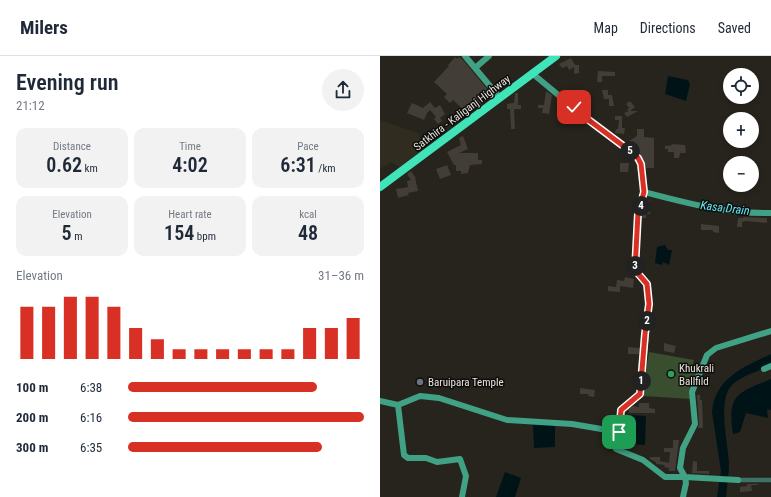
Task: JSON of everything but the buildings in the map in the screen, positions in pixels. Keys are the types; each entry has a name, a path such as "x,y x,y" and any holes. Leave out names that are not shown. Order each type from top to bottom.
{"highway":[{"name":"Satkhira - Kaliganj Highway","path":"380,187 556,56"}],"street":[{"path":"465,56 500,98"},
{"path":"475,68 489,56"},
{"path":"532,74 638,158 641,164 644,192 638,213 635,270 647,284 649,304 640,394 621,410 616,449 643,460 666,477 771,480"},
{"path":"644,192 680,202 733,212 771,213"},
{"path":"683,497 686,483 685,477 680,468 683,448 695,424 692,392 707,355 716,348 771,331"},
{"path":"764,369 771,366"},
{"path":"380,401 398,405 420,396 439,398 507,420 572,424 619,432"},
{"path":"398,405 404,455 408,458 426,458 437,462 460,459 466,476 462,497"}],"shaded area":[{"path":"668,76 688,80 690,84 686,101 665,94"},
{"path":"380,120 418,133 424,151 401,168 391,162 380,169"},
{"path":"665,245 668,250 672,250 669,265 663,262 662,265 655,263 657,247"},
{"path":"771,354 771,365 741,378 732,385 728,392 724,411 729,463 726,497 717,497 721,471 712,412 714,400 719,390 732,375"},
{"path":"771,379 771,410 767,409 768,418 746,413 740,432 733,434 732,411 733,403 737,397 742,392"},
{"path":"628,415 646,416 645,445 627,444"},
{"path":"533,425 555,425 555,447 534,448"},
{"path":"505,472 521,478 515,497 496,497"}],"green space":[{"name":"Khukrali Ballfild","path":"649,352 694,360 692,367 698,370 691,399 642,396"}],"place":[{"name":"Khukrali Ballfild","path":"671,374"},
{"name":"Baruipara Temple","path":"420,382"}],"route":[{"path":"574,107 638,158 641,164 644,192 641,207 638,213 635,270 647,284 649,304 640,394 621,410 619,432"}],"water label":[{"name":"Kasa Drain","path":"725,208"}]}
